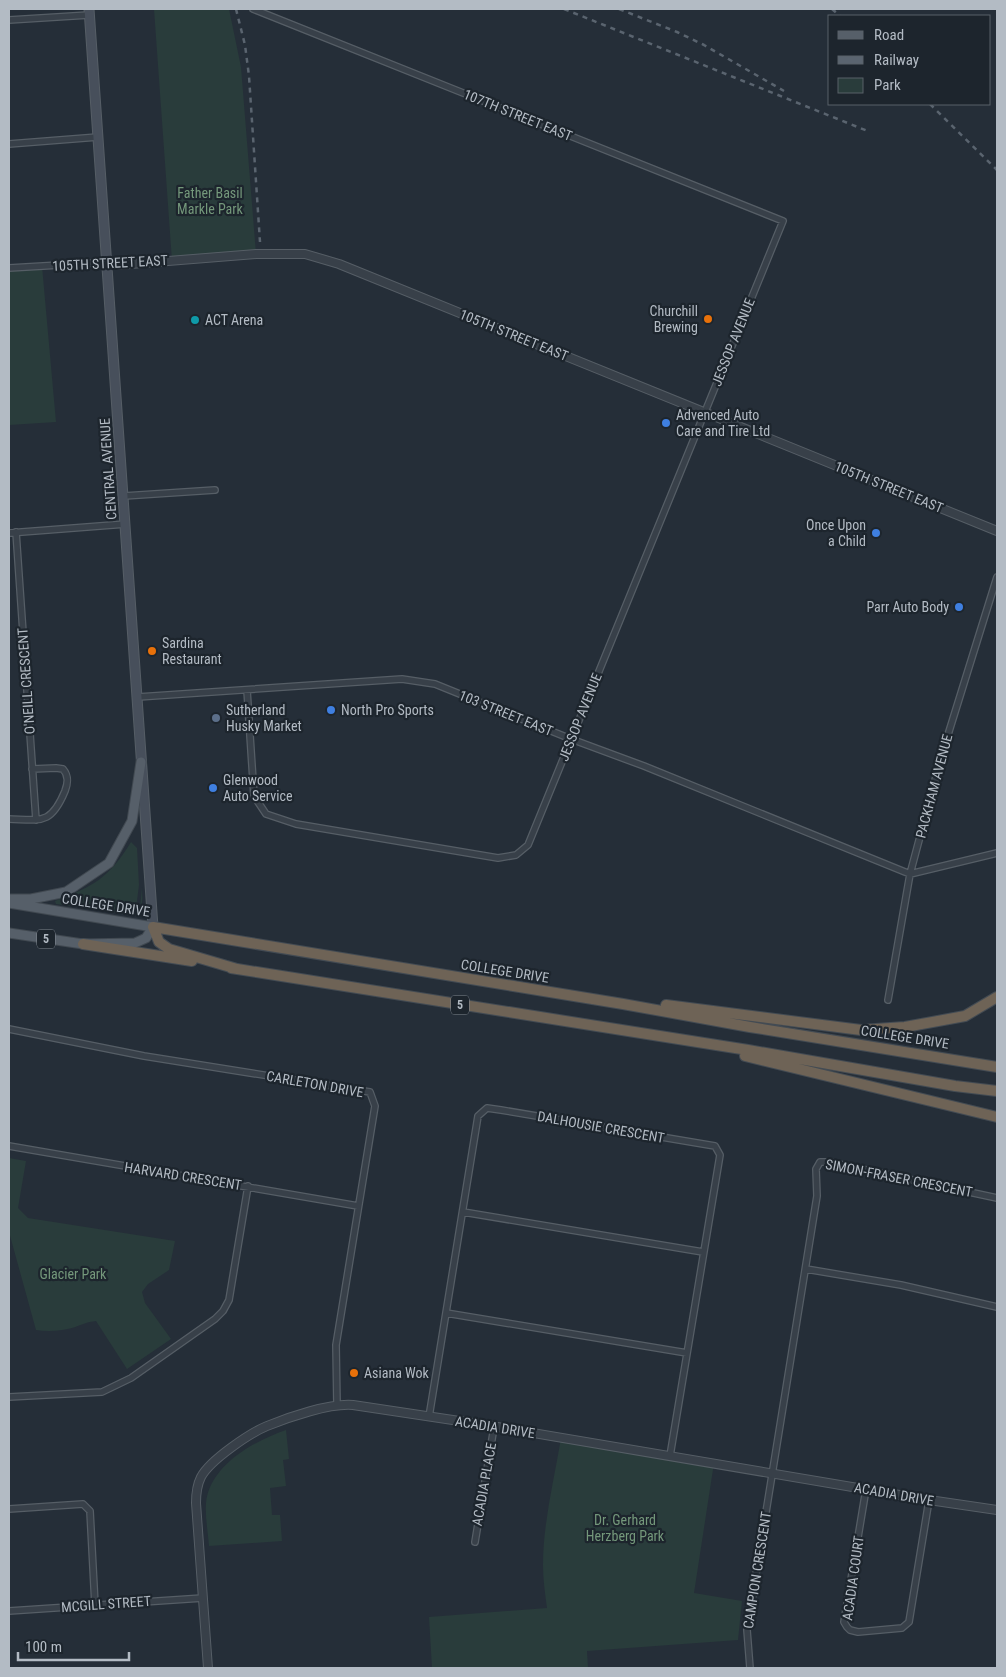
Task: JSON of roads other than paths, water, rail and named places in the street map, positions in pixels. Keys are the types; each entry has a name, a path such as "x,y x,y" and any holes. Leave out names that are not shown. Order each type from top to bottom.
{"highway":[{"path":"153,927 159,942 168,949 237,969"},
{"name":"COLLEGE DRIVE","path":"153,927 997,1067"},
{"name":"5","path":"83,944 748,1050 955,1086 997,1091"},
{"path":"623,1004 647,1002 861,1030 905,1027 965,1016 997,997"},
{"path":"683,1040 997,1117"}],"main road":[{"name":"CENTRAL AVENUE","path":"89,12 153,927"},
{"path":"9,899 31,899 66,892 110,863 132,821 142,762"},
{"name":"COLLEGE DRIVE","path":"9,903 153,927"},
{"path":"83,944 135,943 146,938 153,927"},
{"name":"5","path":"9,933 83,944"}],"street":[{"name":"107TH STREET EAST","path":"253,9 783,221"},
{"path":"9,20 89,12"},
{"path":"9,144 98,137"},
{"name":"JESSOP AVENUE","path":"247,690 254,796 266,814 296,824 498,858 516,855 528,845 783,221"},
{"name":"105TH STREET EAST","path":"9,268 94,263 120,265 256,254 305,254 339,264 997,531"},
{"path":"124,496 215,490"},
{"path":"12,532 126,524"},
{"name":"O'NEILL CRESCENT","path":"12,532 36,820"},
{"name":"PACKHAM AVENUE","path":"888,1000 910,874 942,754 997,577"},
{"name":"103 STREET EAST","path":"138,697 402,679 435,684 910,874"},
{"path":"9,819 36,820 51,815 57,808 67,785 66,773 63,769 32,770"},
{"path":"910,874 997,853"},
{"name":"CARLETON DRIVE","path":"9,1029 144,1056 370,1092 375,1106 336,1345 337,1405"},
{"name":"DALHOUSIE CRESCENT","path":"429,1417 478,1116 487,1108 502,1110 715,1146 720,1155 670,1456"},
{"name":"HARVARD CRESCENT","path":"9,1146 358,1206"},
{"name":"SIMON-FRASER CRESCENT","path":"773,1473 818,1196 816,1169 820,1162 829,1162 997,1198"},
{"path":"9,1398 102,1392 131,1378 214,1319 223,1311 229,1300 248,1186"},
{"path":"463,1212 703,1252"},
{"path":"806,1269 901,1285 997,1307"},
{"path":"446,1313 687,1353"},
{"name":"ACADIA DRIVE","path":"208,1668 196,1503 196,1492 203,1474 219,1458 253,1433 268,1426 337,1405 351,1405 494,1427 997,1510"},
{"name":"ACADIA PLACE","path":"474,1542 494,1427"},
{"name":"CAMPION CRESCENT","path":"750,1668 747,1630 773,1473"},
{"name":"ACADIA COURT","path":"866,1489 844,1622 847,1628 854,1632 902,1628 908,1622 929,1500"},
{"path":"9,1509 83,1504 90,1511 95,1605"},
{"name":"MCGILL STREET","path":"9,1611 203,1598"}],"railway":[{"path":"236,9 245,45 249,76 260,242"},
{"path":"564,9 870,132"},
{"path":"619,9 704,45 784,91"},
{"path":"832,9 839,15"},
{"path":"931,105 997,170"}],"place":[{"name":"Churchill Brewing","path":"708,319"},
{"name":"ACT Arena","path":"195,320"},
{"name":"Advenced Auto Care and Tire Ltd","path":"666,423"},
{"name":"Once Upon a Child","path":"876,533"},
{"name":"Parr Auto Body","path":"959,607"},
{"name":"Sardina Restaurant","path":"152,651"},
{"name":"North Pro Sports","path":"331,710"},
{"name":"Sutherland Husky Market","path":"216,718"},
{"name":"Glenwood Auto Service","path":"213,788"},
{"name":"Asiana Wok","path":"354,1373"}],"park label":[{"name":"Father Basil Markle Park","path":"210,202"},
{"name":"Glacier Park","path":"73,1274"},
{"name":"Dr. Gerhard Herzberg Park","path":"625,1528"}]}
